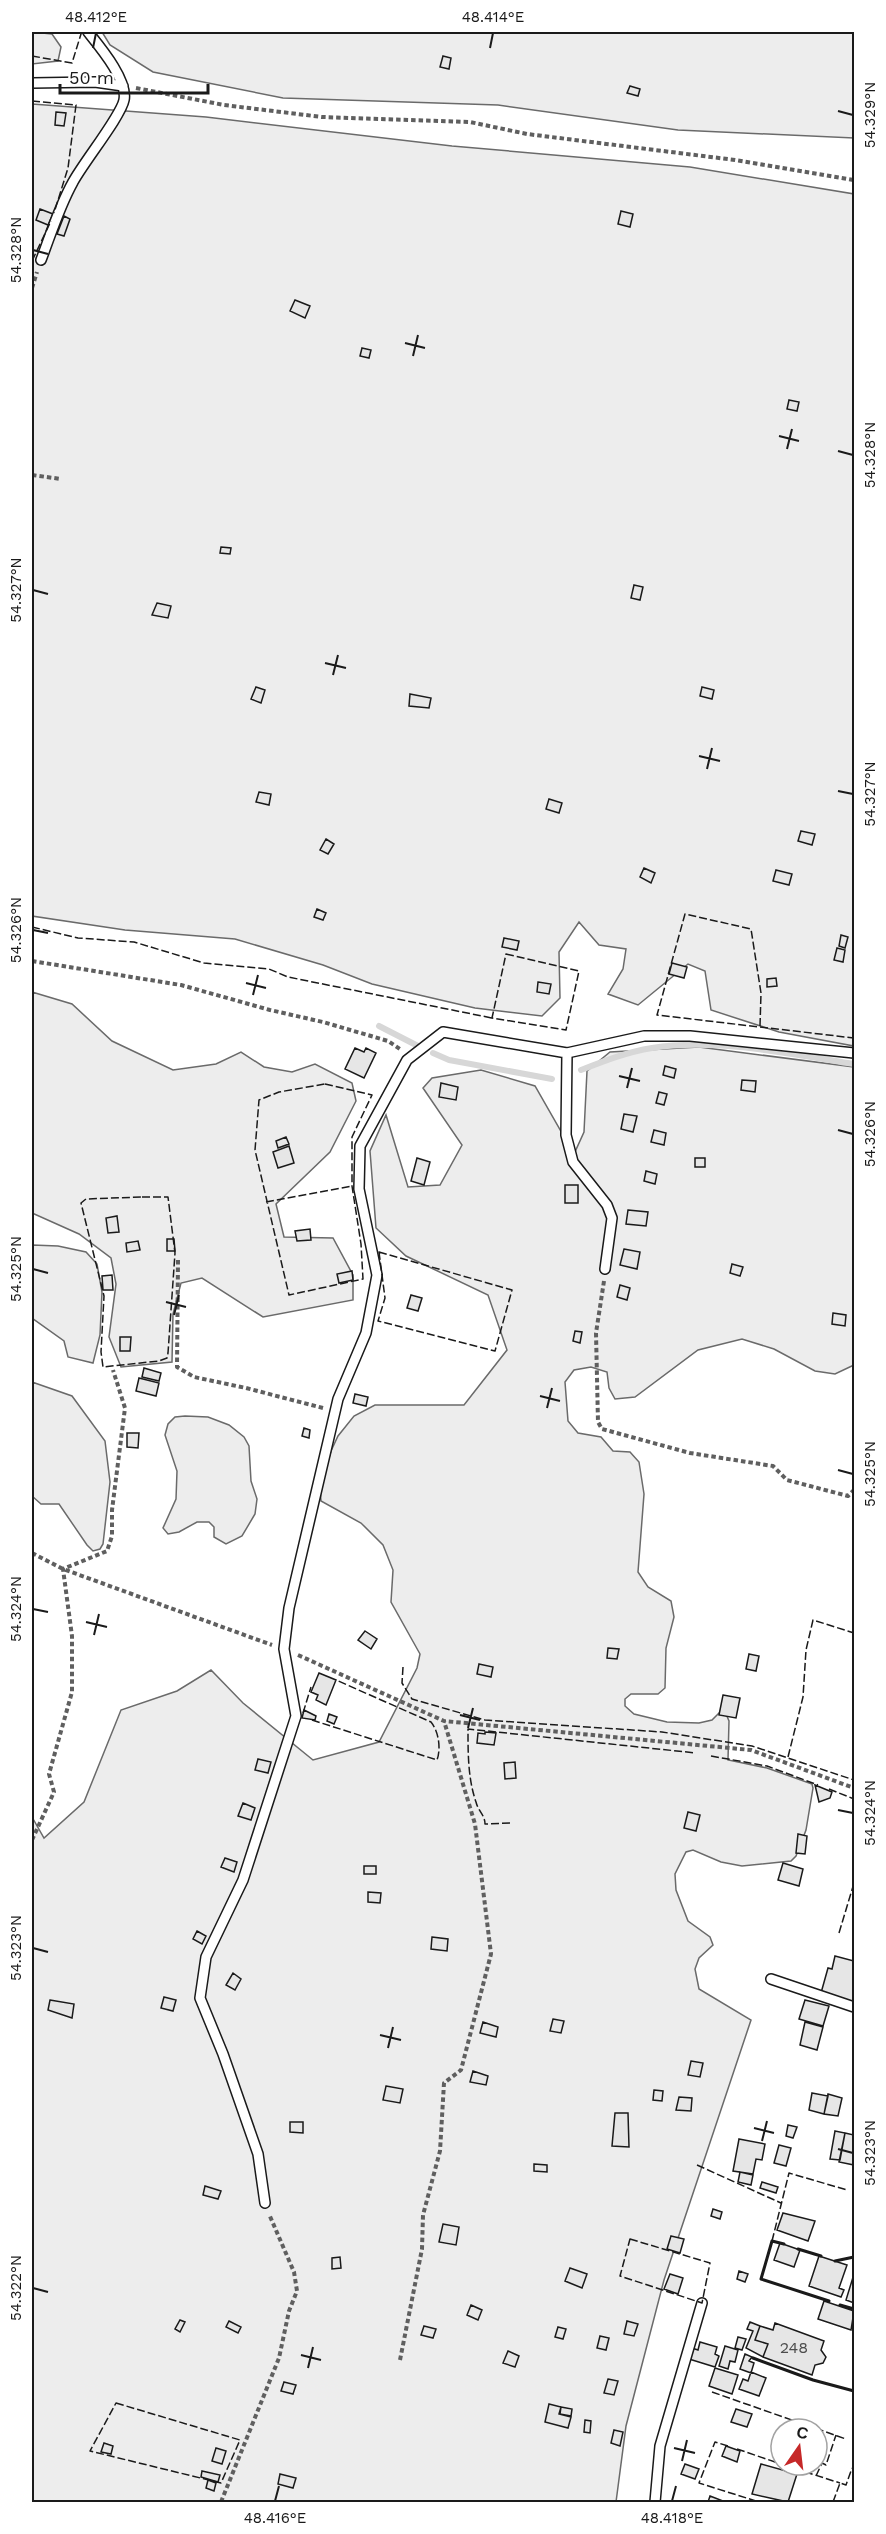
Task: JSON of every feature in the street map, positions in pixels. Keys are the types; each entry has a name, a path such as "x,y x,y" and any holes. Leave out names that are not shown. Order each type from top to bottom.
{"lane":[{"path":"41,260 72,183 118,114 124,100 123,86 104,52 88,32"},
{"path":"32,82 95,82 123,86"},
{"path":"265,2203 258,2154 223,2054 200,1998 206,1957 243,1880 296,1716 284,1649 289,1608 338,1399 366,1333 377,1275 359,1189 360,1146 411,1057 443,1032 567,1053 644,1036 690,1036 855,1053"},
{"path":"567,1053 566,1135 573,1162 607,1205 612,1218 605,1269"},
{"path":"771,1979 855,2007"},
{"path":"655,2502 660,2446 702,2303"}],"path":[{"path":"123,86 224,105 322,117 470,122 527,134 735,160 855,180"},
{"path":"32,475 61,479"},
{"path":"32,961 203,990 388,1041 411,1057"},
{"path":"178,1260 177,1367 194,1377 246,1388 335,1412"},
{"path":"605,1269 596,1333 598,1422 602,1429 690,1453 773,1466 787,1480 816,1489 848,1496 855,1490"},
{"path":"63,1569 108,1551 111,1545 112,1510 125,1408 113,1370"},
{"path":"32,1553 63,1569 284,1649 444,1722 751,1750 855,1788"},
{"path":"32,1840 54,1792 49,1774 72,1692 72,1636 63,1569"},
{"path":"400,2360 422,2249 423,2215 440,2151 444,2083 461,2070 491,1954 475,1824 444,1722"},
{"path":"221,2502 279,2358 289,2311 297,2290 294,2272 265,2203"}],"shaded area":[{"path":"32,32 52,34 61,47 58,61 32,64"},
{"path":"102,32 854,32 854,138 678,130 498,105 283,98 153,72 110,45"},
{"path":"32,104 206,117 452,146 690,167 854,194 854,1046 779,1032 711,1010 705,971 688,964 638,1005 608,994 623,969 626,949 599,945 579,922 559,952 560,998 542,1016 475,1008 372,984 323,965 235,939 125,930 32,916"},
{"path":"32,992 72,1004 112,1041 173,1070 216,1064 241,1052 264,1067 292,1072 315,1064 352,1083 356,1101 330,1152 276,1204 284,1237 333,1238 353,1275 353,1300 263,1317 202,1278 181,1283 173,1314 172,1362 121,1367 109,1337 116,1284 111,1258 79,1234 32,1213"},
{"path":"699,1047 854,1067 854,1365 835,1374 815,1371 774,1349 742,1339 698,1350 635,1397 615,1399 609,1388 607,1372 591,1367 574,1370 565,1382 568,1421 578,1433 601,1437 613,1451 630,1452 639,1462 644,1494 638,1572 648,1587 671,1601 674,1617 666,1648 665,1688 658,1694 631,1694 625,1699 625,1706 634,1714 667,1722 699,1723 712,1720 719,1713 726,1714 729,1721 728,1760 767,1768 812,1784 813,1788 806,1830 796,1856 791,1861 742,1866 721,1862 693,1850 686,1852 675,1874 676,1890 688,1921 710,1937 713,1945 699,1958 695,1969 699,1989 751,2020 664,2280 626,2426 616,2502 32,2502 32,1817 44,1838 84,1802 121,1710 177,1691 211,1670 243,1703 313,1760 379,1742 417,1668 420,1654 391,1602 393,1570 383,1545 361,1523 321,1501 320,1489 331,1451 338,1436 354,1416 375,1405 464,1405 507,1350 488,1295 406,1256 376,1228 370,1151 386,1115 408,1187 440,1185 462,1145 423,1088 432,1078 481,1070 535,1086 574,1154 584,1132 587,1071 610,1052"},
{"path":"32,1245 58,1246 86,1252 97,1264 102,1292 100,1335 93,1363 68,1357 64,1341 32,1318"},
{"path":"32,1382 72,1396 105,1441 110,1482 103,1544 100,1549 93,1551 87,1545 59,1504 41,1504 32,1496"},
{"path":"175,1417 208,1417 229,1425 244,1437 249,1446 251,1481 257,1499 255,1514 242,1536 226,1544 214,1537 214,1527 209,1522 197,1522 179,1532 168,1534 163,1528 176,1499 177,1471 165,1435 168,1424"}],"building":[{"path":"443,56 451,58 449,69 440,67"},
{"path":"630,86 640,89 638,96 627,93"},
{"path":"56,112 66,113 64,126 55,125"},
{"path":"40,209 53,214 48,225 36,220"},
{"path":"621,211 633,214 630,227 618,224"},
{"path":"64,216 70,219 64,236 57,234"},
{"path":"295,300 310,306 305,318 290,311"},
{"path":"362,348 371,350 369,358 360,356"},
{"path":"789,400 799,402 797,411 787,409"},
{"path":"221,547 231,548 230,554 220,553"},
{"path":"634,585 643,587 640,600 631,598"},
{"path":"157,603 171,606 168,618 152,615"},
{"path":"256,687 265,690 261,703 251,699"},
{"path":"702,687 714,690 712,699 700,696"},
{"path":"410,694 431,698 429,708 409,706"},
{"path":"259,792 271,794 269,805 256,802"},
{"path":"549,799 562,803 559,813 546,809"},
{"path":"801,831 815,834 812,845 798,841"},
{"path":"326,839 334,844 328,854 320,850"},
{"path":"644,868 655,873 651,883 640,877"},
{"path":"776,870 792,874 789,885 773,881"},
{"path":"317,909 326,913 323,920 314,917"},
{"path":"841,935 848,937 845,948 839,946"},
{"path":"504,938 519,941 517,950 502,947"},
{"path":"837,948 845,950 843,962 834,960"},
{"path":"672,963 687,967 684,978 669,974"},
{"path":"776,978 777,986 767,987 767,979"},
{"path":"538,982 551,984 549,994 537,992"},
{"path":"355,1048 364,1052 366,1048 376,1053 364,1078 345,1069"},
{"path":"665,1066 676,1069 674,1078 663,1075"},
{"path":"742,1080 756,1081 755,1092 741,1090"},
{"path":"441,1083 458,1087 456,1100 439,1097"},
{"path":"659,1092 667,1094 664,1105 656,1103"},
{"path":"624,1114 637,1116 633,1132 621,1129"},
{"path":"654,1130 666,1133 664,1145 651,1142"},
{"path":"286,1137 289,1144 278,1148 276,1141"},
{"path":"289,1146 294,1163 278,1168 273,1152"},
{"path":"417,1158 430,1162 424,1185 411,1181"},
{"path":"695,1158 705,1158 705,1167 695,1167"},
{"path":"646,1171 657,1174 655,1184 644,1181"},
{"path":"565,1185 578,1185 578,1203 565,1203"},
{"path":"628,1210 648,1212 646,1226 626,1224"},
{"path":"117,1216 119,1232 108,1233 106,1218"},
{"path":"310,1229 311,1240 297,1241 295,1231"},
{"path":"167,1239 174,1239 175,1251 167,1251"},
{"path":"138,1241 140,1250 127,1252 126,1243"},
{"path":"624,1249 640,1252 637,1269 620,1265"},
{"path":"732,1264 743,1267 740,1276 730,1273"},
{"path":"352,1271 353,1280 339,1283 337,1274"},
{"path":"112,1275 113,1290 103,1290 102,1276"},
{"path":"620,1285 630,1288 627,1300 617,1297"},
{"path":"411,1295 422,1298 418,1311 407,1308"},
{"path":"833,1313 846,1315 845,1326 832,1324"},
{"path":"575,1331 582,1332 580,1343 573,1341"},
{"path":"120,1337 131,1337 130,1351 120,1351"},
{"path":"144,1368 161,1373 159,1381 142,1377"},
{"path":"139,1378 159,1383 156,1396 136,1391"},
{"path":"355,1394 368,1397 366,1406 353,1403"},
{"path":"304,1428 310,1430 309,1438 302,1436"},
{"path":"127,1433 139,1433 138,1448 127,1447"},
{"path":"365,1631 377,1639 371,1649 358,1640"},
{"path":"608,1648 619,1649 617,1659 607,1658"},
{"path":"749,1654 759,1656 756,1671 746,1669"},
{"path":"479,1664 493,1667 491,1677 477,1674"},
{"path":"319,1673 336,1680 326,1705 316,1700 318,1695 311,1692"},
{"path":"723,1695 740,1698 736,1718 719,1715"},
{"path":"304,1710 316,1716 315,1720 302,1718"},
{"path":"329,1714 337,1717 334,1724 327,1721"},
{"path":"485,1732 496,1733 494,1745 477,1743 478,1733 485,1734"},
{"path":"258,1759 271,1762 268,1773 255,1770"},
{"path":"515,1762 516,1778 505,1779 504,1763"},
{"path":"815,1785 832,1792 830,1798 819,1802"},
{"path":"243,1803 255,1808 251,1820 238,1816"},
{"path":"688,1812 700,1815 696,1831 684,1828"},
{"path":"798,1834 807,1836 805,1854 796,1853"},
{"path":"225,1858 237,1862 234,1872 221,1867"},
{"path":"783,1863 803,1869 799,1886 778,1880"},
{"path":"364,1866 376,1866 376,1874 364,1874"},
{"path":"368,1892 381,1893 380,1903 368,1902"},
{"path":"197,1931 206,1936 202,1944 193,1939"},
{"path":"432,1937 448,1939 447,1951 431,1949"},
{"path":"835,1956 854,1961 854,2003 821,1993 828,1968 832,1969"},
{"path":"233,1973 241,1979 235,1990 226,1985"},
{"path":"164,1997 176,2000 173,2011 161,2008"},
{"path":"50,2000 74,2004 72,2018 48,2010"},
{"path":"805,2000 829,2006 823,2026 799,2019"},
{"path":"553,2019 564,2021 561,2033 550,2031"},
{"path":"483,2022 498,2027 496,2037 480,2033"},
{"path":"805,2022 823,2027 817,2050 800,2045"},
{"path":"691,2061 703,2063 700,2077 688,2075"},
{"path":"473,2071 488,2076 486,2085 470,2082"},
{"path":"386,2086 403,2089 400,2103 383,2100"},
{"path":"654,2090 663,2091 662,2101 653,2100"},
{"path":"812,2093 828,2096 824,2114 809,2110"},
{"path":"828,2094 842,2098 838,2116 824,2114"},
{"path":"679,2097 692,2098 691,2111 676,2110"},
{"path":"615,2113 628,2113 629,2147 612,2146"},
{"path":"290,2122 303,2122 303,2133 290,2132"},
{"path":"788,2125 797,2127 793,2138 786,2136"},
{"path":"835,2131 845,2133 840,2160 830,2159"},
{"path":"845,2133 854,2135 854,2165 839,2162"},
{"path":"739,2139 765,2144 762,2160 756,2159 753,2174 733,2171"},
{"path":"779,2145 791,2148 786,2166 774,2163"},
{"path":"534,2164 547,2165 547,2172 534,2171"},
{"path":"740,2172 753,2175 751,2185 738,2182"},
{"path":"762,2182 778,2187 776,2193 760,2188"},
{"path":"205,2186 221,2191 218,2199 203,2195"},
{"path":"713,2209 722,2212 720,2219 711,2216"},
{"path":"783,2213 815,2221 808,2241 777,2230"},
{"path":"443,2224 459,2227 456,2245 439,2242"},
{"path":"671,2236 684,2239 680,2253 667,2249"},
{"path":"780,2243 800,2250 794,2267 774,2260"},
{"path":"819,2256 847,2265 839,2288 844,2290 841,2297 809,2286"},
{"path":"340,2257 341,2268 332,2269 332,2258"},
{"path":"570,2268 587,2274 582,2288 565,2281"},
{"path":"739,2271 748,2274 745,2282 737,2279"},
{"path":"670,2274 683,2278 678,2294 664,2289"},
{"path":"854,2274 854,2303 846,2300"},
{"path":"824,2301 854,2311 851,2330 818,2319"},
{"path":"471,2305 482,2310 478,2320 467,2315"},
{"path":"180,2320 185,2322 180,2332 175,2329"},
{"path":"229,2321 241,2327 238,2333 226,2327"},
{"path":"627,2321 638,2324 634,2336 624,2334"},
{"path":"750,2322 760,2326 755,2340 768,2344 763,2357 746,2348 753,2331 747,2329"},
{"path":"775,2323 824,2341 821,2350 826,2357 823,2363 815,2365 812,2375 763,2357 768,2344 755,2340 760,2326 773,2330"},
{"path":"424,2326 436,2329 433,2338 421,2335"},
{"path":"558,2327 566,2329 563,2339 555,2337"},
{"path":"600,2336 609,2338 606,2350 597,2348"},
{"path":"738,2337 746,2339 742,2350 735,2348"},
{"path":"700,2342 717,2347 715,2354 719,2356 715,2367 689,2359 692,2348 698,2350"},
{"path":"725,2346 738,2350 735,2362 730,2361 728,2369 719,2366"},
{"path":"508,2351 519,2356 515,2367 503,2363"},
{"path":"745,2354 752,2357 749,2361 754,2363 751,2373 740,2369"},
{"path":"715,2368 738,2375 732,2394 709,2386"},
{"path":"751,2372 766,2378 759,2396 739,2389 743,2379 748,2381"},
{"path":"608,2379 618,2381 614,2395 604,2393"},
{"path":"284,2382 296,2385 293,2394 281,2391"},
{"path":"549,2404 561,2407 559,2414 571,2417 568,2428 545,2422"},
{"path":"561,2407 572,2409 571,2416 560,2414"},
{"path":"736,2409 752,2414 747,2427 731,2422"},
{"path":"585,2420 591,2421 590,2433 584,2432"},
{"path":"614,2430 623,2432 620,2446 611,2443"},
{"path":"104,2443 113,2446 111,2454 101,2452"},
{"path":"726,2446 740,2451 737,2462 722,2456"},
{"path":"216,2448 226,2451 222,2464 212,2461"},
{"path":"685,2464 699,2469 695,2479 681,2474"},
{"path":"761,2464 769,2466 769,2477 796,2477 788,2502 752,2494"},
{"path":"202,2471 220,2475 218,2482 201,2477"},
{"path":"280,2474 296,2478 293,2488 278,2484"},
{"path":"208,2480 216,2483 214,2491 206,2488"},
{"path":"710,2496 723,2501 723,2502 708,2502"}],"waterway":[{"path":"379,1026 418,1046"},
{"path":"581,1070 634,1052 676,1045 753,1048 854,1064"},
{"path":"433,1053 449,1060 552,1079"}],"fence":[{"path":"32,56 72,63 81,34 79,32"},
{"path":"32,101 76,105 68,168 54,213"},
{"path":"32,261 51,221"},
{"path":"760,1026 761,993 751,929 685,914 657,1015 854,1038"},
{"path":"32,927 78,938 134,942 204,963 269,969 288,977 492,1018"},
{"path":"506,954 579,971 566,1030 492,1018 506,954"},
{"path":"325,1084 372,1095 352,1137 352,1186 361,1244 363,1279 289,1295 255,1150 259,1100 279,1092 325,1084"},
{"path":"266,1202 352,1186"},
{"path":"142,1197 168,1197 175,1253 167,1358 159,1361 103,1367 101,1352 104,1296 81,1203 86,1199 142,1197"},
{"path":"379,1252 512,1290 495,1351 378,1321 385,1298 379,1252"},
{"path":"788,1757 803,1697 806,1650 813,1620 854,1633"},
{"path":"403,1667 402,1683 412,1699 485,1720 662,1732 752,1746 854,1780"},
{"path":"312,1720 437,1760 438,1741 431,1722 336,1680"},
{"path":"303,1713 311,1687"},
{"path":"510,1823 485,1824 471,1784 468,1729 696,1753"},
{"path":"711,1756 767,1766 818,1785"},
{"path":"829,1789 854,1799"},
{"path":"839,1933 854,1883"},
{"path":"697,2165 781,2203"},
{"path":"772,2241 789,2173 847,2190"},
{"path":"630,2239 710,2263 702,2303 620,2276 630,2239"},
{"path":"712,2392 846,2439"},
{"path":"116,2403 240,2440 221,2483 90,2451 116,2403"},
{"path":"829,2456 836,2435"},
{"path":"728,2446 715,2442 699,2483 759,2502"},
{"path":"737,2449 769,2460"},
{"path":"833,2502 840,2483 846,2485 852,2468"},
{"path":"821,2477 840,2483"}],"wall":[{"path":"784,2244 772,2241 761,2279 829,2301"},
{"path":"798,2249 821,2256"},
{"path":"835,2261 854,2257"},
{"path":"840,2305 854,2309"},
{"path":"753,2358 813,2380 854,2391"}]}
